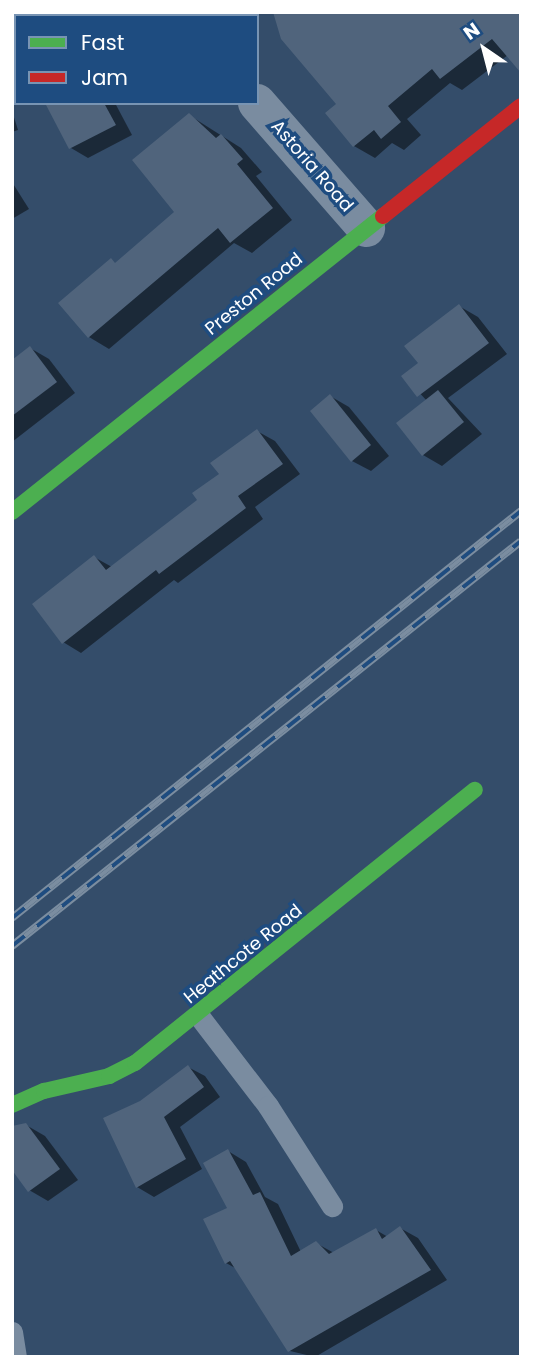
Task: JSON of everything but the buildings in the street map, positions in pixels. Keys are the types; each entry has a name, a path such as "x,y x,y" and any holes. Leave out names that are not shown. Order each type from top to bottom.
{"street":[{"name":"Astoria Road","path":"259,105 366,229"},
{"name":"Preston Road","path":"12,512 521,107"},
{"name":"Heathcote Road","path":"12,1105 44,1091 109,1076 135,1063 199,1016 475,790"}],"lane":[{"path":"199,1016 268,1106 332,1206"},
{"path":"12,1332 16,1357"}],"railway":[{"path":"12,918 521,511"},
{"path":"12,946 521,541"}],"traffic: fast":[{"path":"12,512 383,216"},
{"path":"12,1105 44,1091 109,1076 135,1063 475,790"}],"traffic: jam":[{"path":"383,216 521,106"}]}
